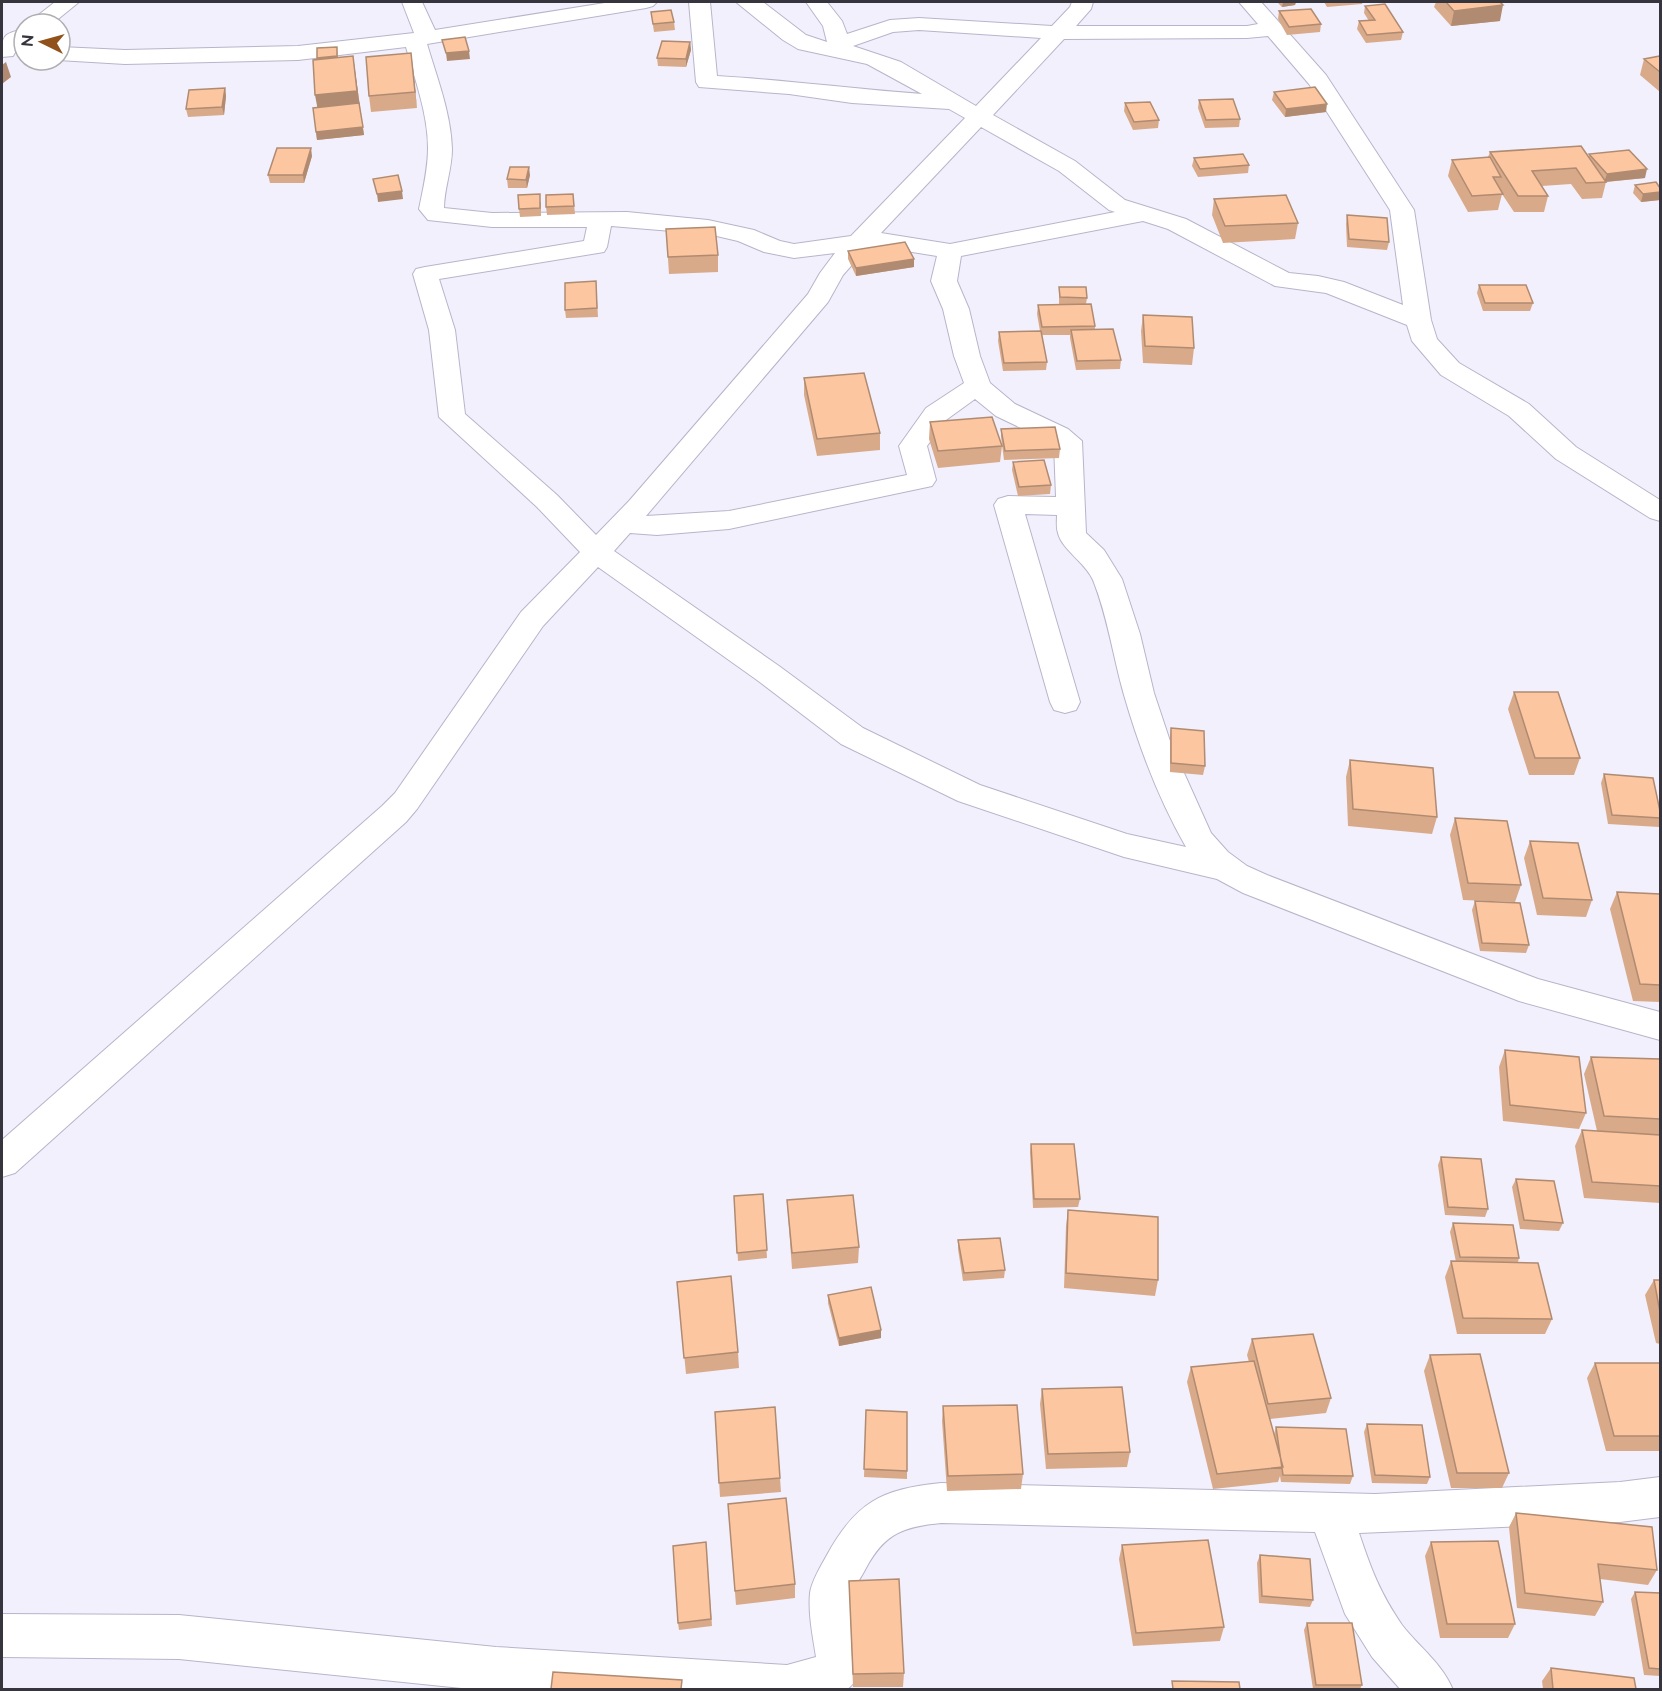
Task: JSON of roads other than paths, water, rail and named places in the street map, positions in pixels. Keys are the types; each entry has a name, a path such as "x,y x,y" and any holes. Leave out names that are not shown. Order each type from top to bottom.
{"street":[{"path":"54,12 68,2"},
{"path":"412,2 421,38 440,146 439,171 431,209 437,215 454,218 627,219 729,231 794,252 881,240 950,251 1142,214"},
{"path":"72,55 125,57 298,53 421,38 646,2"},
{"path":"699,2 707,82 789,87 852,96 954,102"},
{"path":"747,2 770,14 798,40 814,46 836,47 862,54 900,70 1085,178 1117,205 1177,224 1284,281 1304,280 1329,286 1418,320"},
{"path":"816,2 832,18 838,32 836,47"},
{"path":"2,1162 383,826 406,801 524,630 623,524 819,297 837,267 1058,33 1080,9 1082,2"},
{"path":"1250,2 1318,80 1357,143 1385,180 1402,210 1418,320 1425,341 1450,369 1519,410 1566,453 1660,512"},
{"path":"836,47 890,26 919,24 1058,33 1246,32 1274,29"},
{"path":"600,219 595,248 425,274 442,330 452,417 547,501 596,552 768,673 852,736 969,793 1124,844 1227,869"},
{"path":"950,251 944,281 952,293 978,385 1000,406 1068,441 1072,533 1075,540 1094,557 1107,579 1125,634 1142,703 1173,789 1198,840 1216,861 1255,884 1531,992 1660,1026"},
{"path":"623,524 657,526 729,520 922,480 913,446 936,414 978,385"},
{"path":"1065,702 1008,506 1071,506"},
{"path":"2,1636 179,1637 499,1679 787,1687 822,1678 839,1668 831,1592 852,1550 870,1527 887,1515 908,1506 941,1503 1375,1514 1620,1502 1660,1497"},
{"path":"1330,1512 1360,1599 1388,1642 1431,1689"}]}
